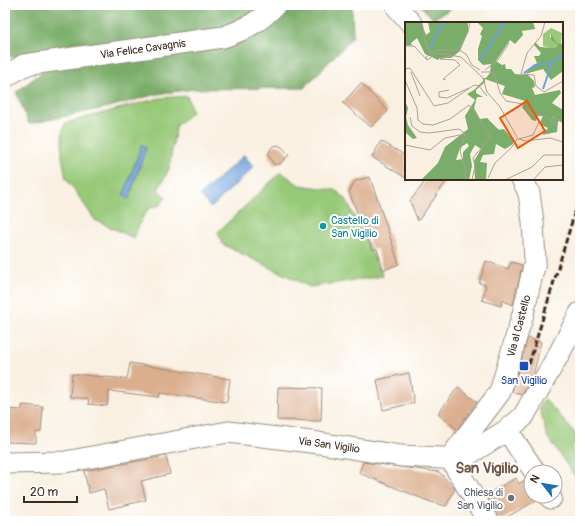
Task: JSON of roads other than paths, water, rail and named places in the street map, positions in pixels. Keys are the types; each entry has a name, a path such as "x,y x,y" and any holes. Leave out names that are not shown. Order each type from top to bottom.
{"street":[{"name":"Via Felice Cavagnis","path":"5,77 24,65 223,37 242,31 263,18 275,5"},
{"path":"397,6 411,22"},
{"name":"Via al Castello","path":"450,458 500,392 523,314 535,261 529,193 522,180"},
{"name":"Via San Vigilio","path":"5,463 65,462 228,432 319,443 401,456 461,459 507,430 523,417 530,408 580,313"},
{"path":"507,430 530,464"},
{"path":"450,458 488,521"}],"water":[{"path":"142,144 146,148 129,199 123,196"},
{"path":"244,155 254,167 211,208 200,195"}],"railway":[{"path":"529,364 580,195"}],"place":[{"name":"Castello di San Vigilio","path":"323,226"},
{"name":"San Vigilio","path":"524,366"},
{"name":"Chiesa di San Vigilio","path":"511,498"}],"district":[{"name":"San Vigilio","path":"487,468"}]}
